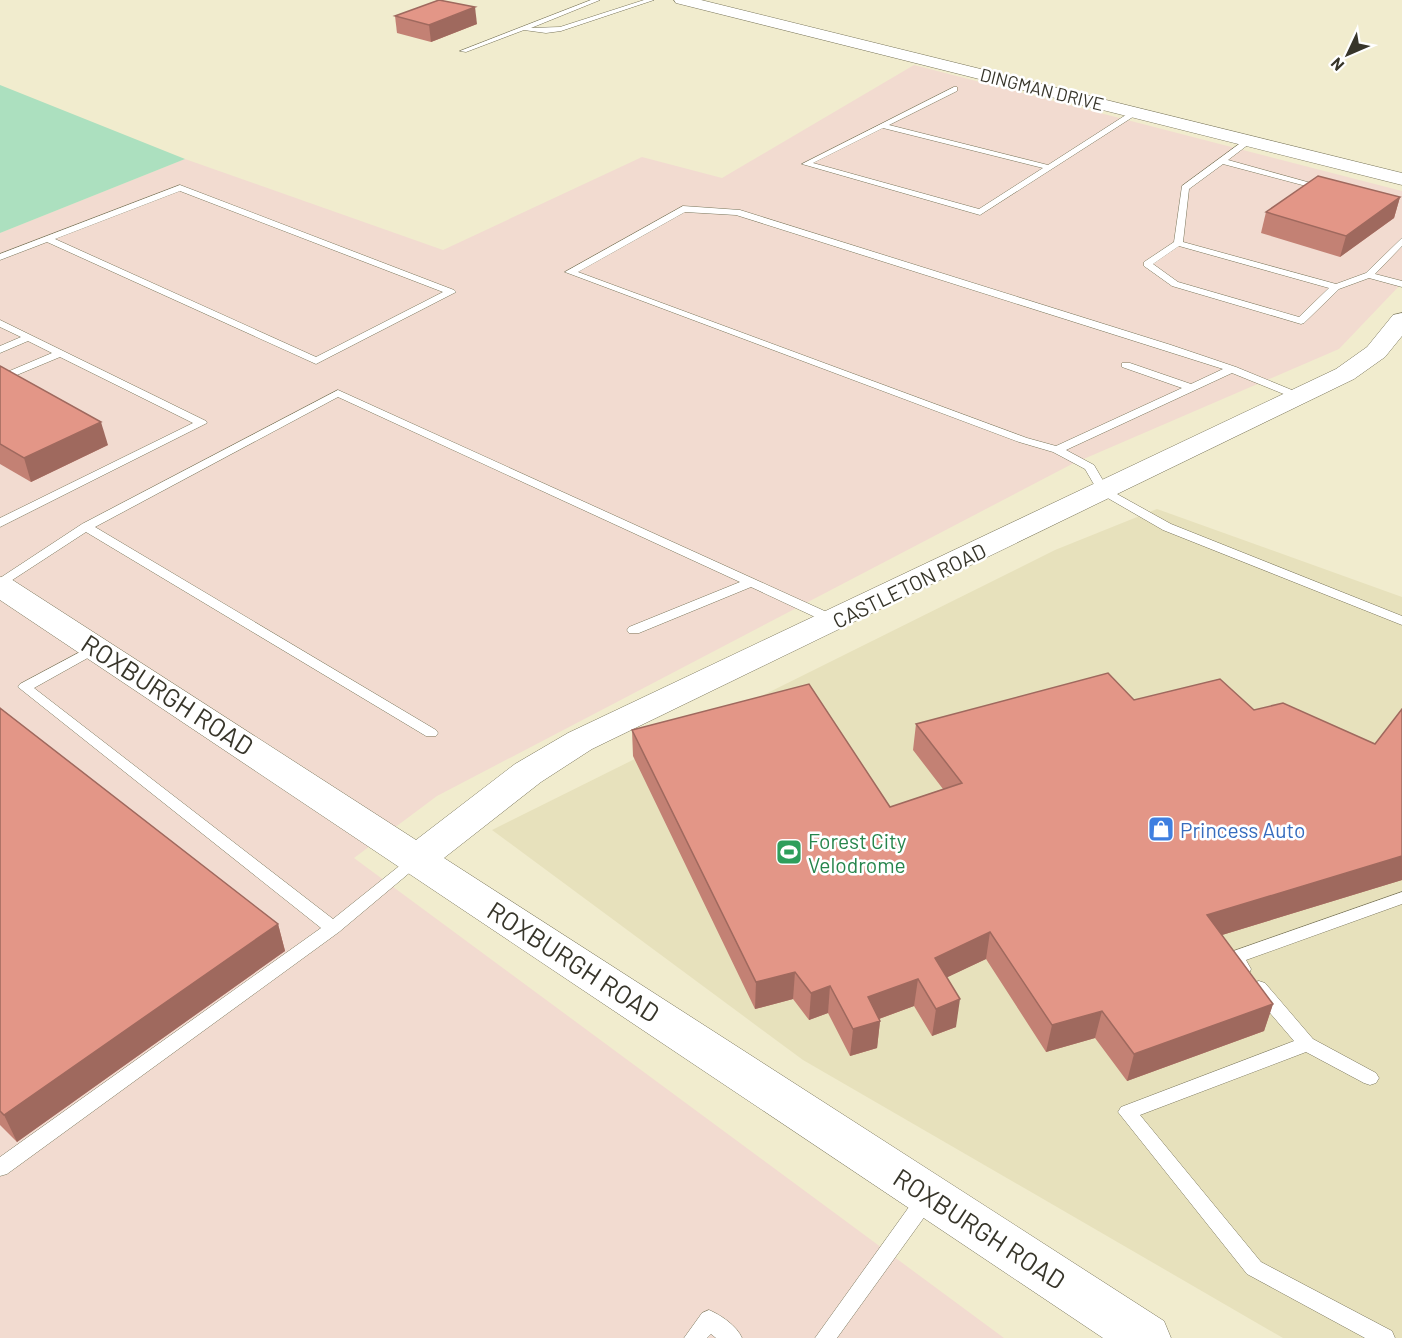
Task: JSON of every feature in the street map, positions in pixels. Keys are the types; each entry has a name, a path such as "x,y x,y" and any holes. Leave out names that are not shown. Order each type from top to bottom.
{"street":[{"name":"DINGMAN DRIVE","path":"682,0 1402,179"},
{"name":"CASTLETON ROAD","path":"418,859 528,772 580,741 836,621 1300,397 1363,363 1376,352 1402,320"},
{"name":"ROXBURGH ROAD","path":"0,585 1146,1338"}],"lane":[{"path":"464,51 597,0"},
{"path":"523,28 546,31 561,29 651,0"},
{"path":"954,90 806,164 980,212 1047,167 1135,113"},
{"path":"881,125 1047,167"},
{"path":"1249,141 1185,188 1178,243 1148,264 1175,285 1301,321 1336,287 1369,274 1402,242"},
{"path":"1222,161 1334,191"},
{"path":"0,256 180,188 450,292 316,361 47,239"},
{"path":"1300,397 1232,369 1167,347 737,212 682,209 570,272 1023,440 1057,450 1090,467 1103,491 1167,527 1402,621"},
{"path":"1178,243 1336,287"},
{"path":"1369,274 1402,284"},
{"path":"0,323 202,423 0,523"},
{"path":"0,350 29,337"},
{"path":"0,379 60,353"},
{"path":"1126,365 1192,388"},
{"path":"1057,450 1232,369"},
{"path":"0,585 86,527 338,393 836,621"},
{"path":"86,527 431,734"},
{"path":"634,630 750,583"},
{"path":"97,647 25,687 333,928"},
{"path":"0,1168 333,928 418,859"},
{"path":"1370,1078 1307,1044 1234,958 1402,898"},
{"path":"1307,1044 1127,1112 1254,1268 1385,1338"},
{"path":"825,1338 930,1195"},
{"path":"694,1338 709,1320 732,1338"}],"shaded area":[{"path":"914,65 1402,191 1402,283 1339,349 1072,464 437,796 354,858 1004,1338 0,1338 0,233 185,159 443,250 642,157 722,178"},
{"path":"1157,509 1402,597 1402,1338 1283,1338 803,1060 492,830 1055,550"}],"green space":[{"path":"0,85 185,159 0,233"}],"building":[{"path":"439,0 475,7 429,25 395,16"},
{"path":"1318,176 1400,197 1346,236 1266,212"},
{"path":"0,366 101,422 24,458 0,444"},
{"path":"1108,673 1134,700 1220,679 1254,710 1283,703 1375,744 1402,709 1402,856 1207,915 1273,1004 1134,1054 1102,1011 1052,1025 990,932 935,958 960,999 936,1009 918,979 868,997 880,1021 853,1029 830,986 811,993 795,972 756,982 632,730 809,684 890,807 962,783 916,724"},
{"path":"0,708 278,924 4,1115 0,1111"}],"place":[{"name":"Princess Auto","path":"1161,829"},
{"name":"Forest City Velodrome","path":"789,852"}]}
